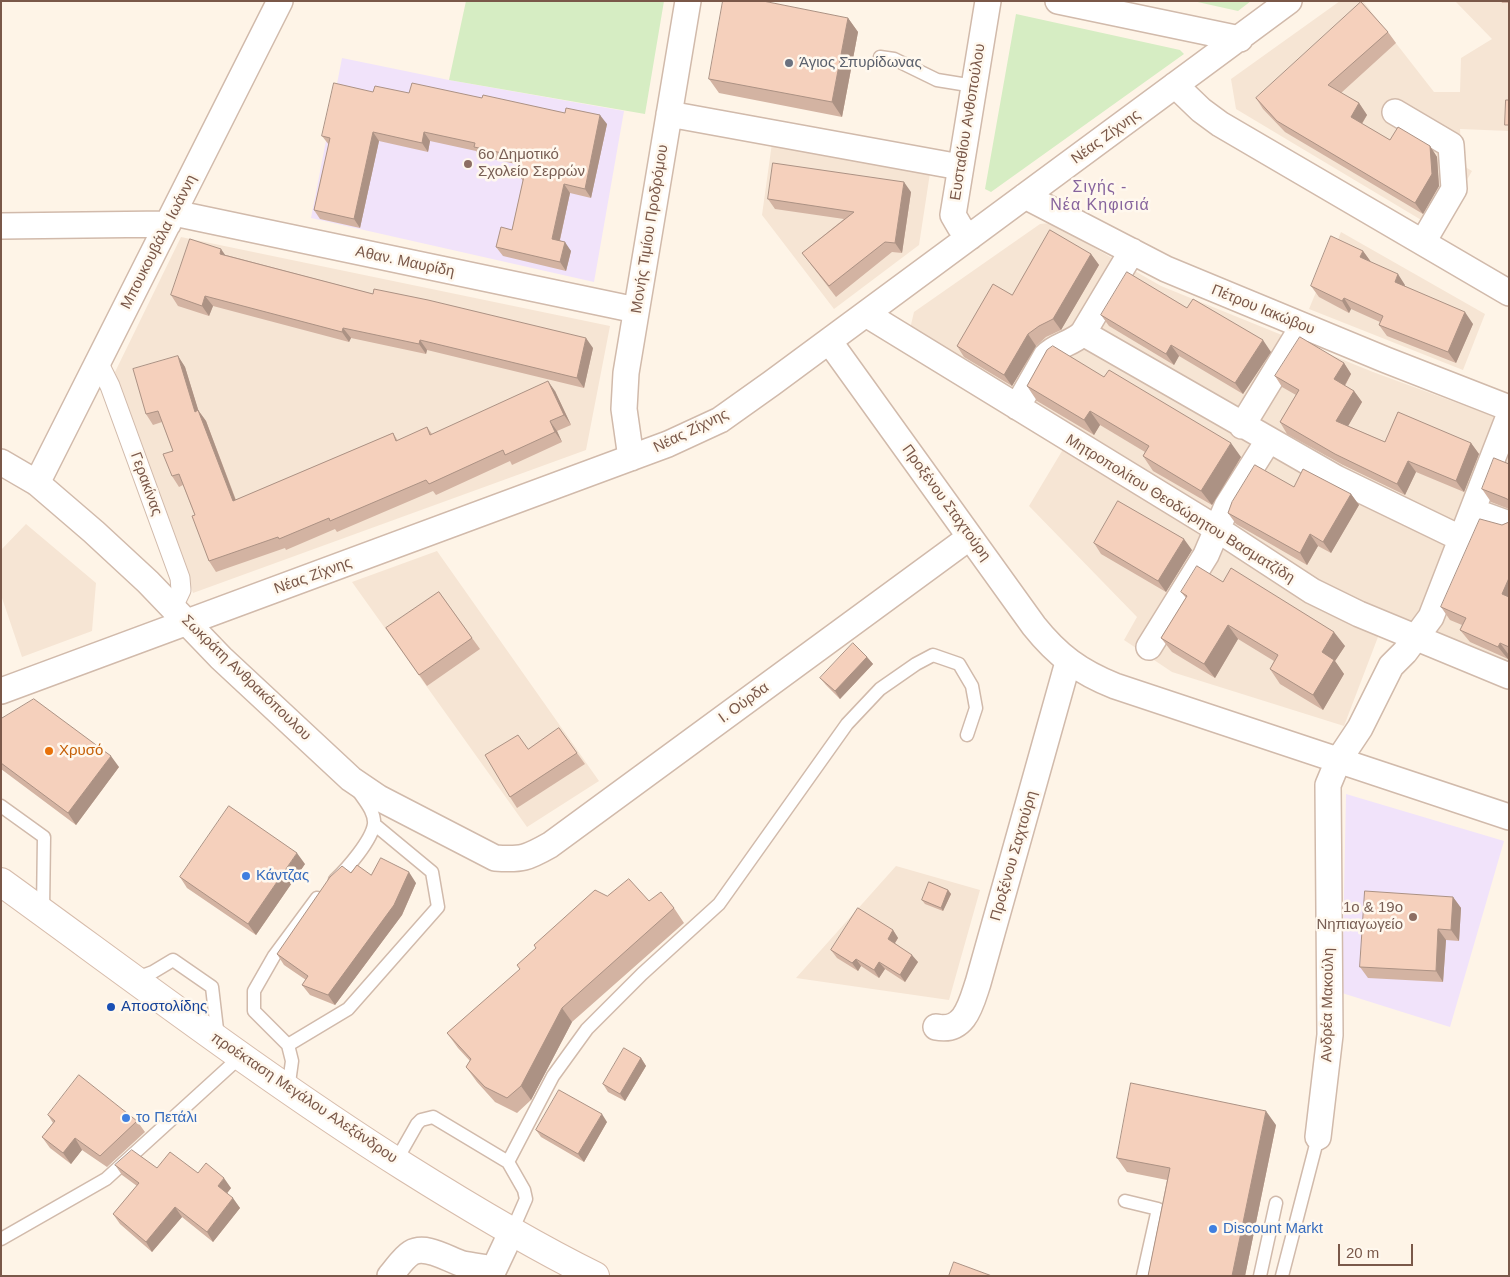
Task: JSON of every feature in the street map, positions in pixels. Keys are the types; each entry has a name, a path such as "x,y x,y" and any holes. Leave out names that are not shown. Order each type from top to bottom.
{"main road":[{"name":"προέκταση Μεγάλου Αλεξάνδρου","path":"1,882 240,1057 338,1125 449,1195 512,1232 595,1276"}],"street":[{"name":"Μπουκουβάλα Ιωάννη","path":"37,482 280,1"},
{"name":"Μονής Τιμίου Προδρόμου","path":"631,458 624,409 624,384 688,1"},
{"name":"Ευσταθίου Ανθοπούλου","path":"970,237 954,221 952,215 988,1"},
{"path":"1058,1 1240,39"},
{"name":"Νέας Ζίχνης","path":"1,691 179,615 631,458 712,424 736,410 1289,1"},
{"path":"1175,85 1200,110 1220,124 1509,293"},
{"path":"1394,112 1451,145 1454,188 1423,242"},
{"path":"669,114 960,167"},
{"name":"Πέτρου Ιακώβου","path":"1025,196 1132,252 1191,280 1437,381 1509,408"},
{"name":"Αθαν. Μαυρίδη","path":"1,226 171,218 636,310"},
{"path":"1017,407 1046,356 1055,348 1073,341 1083,333 1132,252"},
{"name":"Μητροπολίτου Θεοδώρητου Βασματζίδη","path":"866,314 1217,529 1312,591 1359,614 1509,676"},
{"path":"1242,426 1303,326"},
{"path":"1083,333 1268,441 1362,492 1462,539"},
{"name":"Προξένου Σταχτούρη","path":"830,341 1034,626 1068,662"},
{"name":"Γερακίνας","path":"98,362 110,386 180,578 179,615"},
{"name":"Ανδρέα Μακούλη","path":"1318,1137 1330,1035 1328,784 1338,761 1360,728 1390,666 1405,652 1431,617 1509,416"},
{"path":"1149,647 1206,555 1227,506 1268,441"},
{"name":"Σωκράτη Ανθρακόπουλου","path":"1,462 37,482 101,538 221,658 351,779 379,798 478,850 495,858 513,859"},
{"path":"1473,511 1509,524"},
{"name":"Ι. Ούρδα","path":"513,859 529,857 550,844 970,537"},
{"path":"1068,662 1115,686 1509,817"},
{"name":"Προξένου Σαχτούρη","path":"936,1027 946,1029 960,1023 970,1006 1068,662"},
{"path":"390,1276 412,1252 419,1250 433,1252 492,1272 512,1232"}],"lane":[{"path":"880,58 894,59 937,80 974,86"},
{"path":"508,1162 553,1076 587,1030 642,974 719,904 847,724 880,689 916,664 934,655 959,664 972,686 976,708 967,735"},
{"path":"288,1091 292,1061 288,1045 254,1011 254,991 274,956 318,896 342,874 369,838 374,824 370,807 351,779"},
{"path":"1,806 44,837 43,913"},
{"path":"288,1045 348,1009 438,907 432,872 374,824"},
{"path":"134,979 153,972 173,960 212,988 219,1041"},
{"path":"1,1239 106,1179 240,1057"},
{"path":"396,1161 417,1124 422,1120 433,1117 438,1119 508,1162 524,1190 526,1199 512,1232"},
{"name":"Ανδρέα Μακούλη","path":"1282,1276 1318,1137"},
{"path":"1125,1201 1158,1209 1143,1276"},
{"path":"1260,1276 1276,1203"}],"shaded area":[{"path":"1340,1 1363,1 1434,92 1460,92 1461,58 1492,39 1455,1 1509,1 1509,131 1460,129 1462,165 1472,171 1438,230 1236,109 1231,79"},
{"name":"6ο Δημοτικό Σχολείο Σερρών","path":"342,58 449,80 624,111 594,282 311,218"},
{"path":"772,143 930,173 919,245 834,309 762,215"},
{"path":"1051,223 1161,286 1373,372 1509,422 1509,666 1386,616 1344,726 1172,672 1124,640 1137,617 1029,506 1074,431 909,333 914,312 1040,224"},
{"path":"1341,232 1485,314 1463,370 1309,309"},
{"path":"181,237 610,326 586,450 193,593 115,372"},
{"path":"26,524 96,583 92,631 22,657 1,595 1,550"},
{"path":"437,551 599,781 527,827 352,582"},
{"name":"1ο & 19ο Νηπιαγωγείο","path":"1346,794 1504,841 1450,1027 1342,993"},
{"path":"896,866 980,890 949,1000 796,978"}],"green space":[{"path":"466,1 664,1 645,114 449,80"},
{"path":"1193,1 1251,1 1238,11"},
{"path":"1016,14 1180,50 1184,54 991,192 985,189"}],"building":[{"name":"Άγιος Σπυρίδωνας","path":"723,1 763,1 848,18 832,102 709,79"},
{"path":"1361,2 1388,32 1328,85 1359,103 1351,117 1390,140 1398,127 1430,146 1432,174 1415,203 1277,121 1256,98"},
{"path":"334,83 373,92 375,86 409,93 412,83 482,98 483,95 565,113 566,108 600,115 585,189 564,184 552,239 565,242 560,262 496,247 501,227 512,230 524,176 518,174 521,157 474,147 475,143 424,132 422,143 373,132 354,219 314,210 330,138 322,136"},
{"path":"1506,100 1509,100 1509,125 1505,125"},
{"path":"773,163 904,182 895,243 885,242 829,286 802,253 854,212 768,199"},
{"path":"1050,230 1091,254 1053,319 1028,334 1004,375 957,346 993,284 1012,295"},
{"path":"1331,236 1363,251 1360,257 1398,274 1395,282 1465,312 1448,352 1379,325 1383,316 1344,298 1342,301 1311,286"},
{"path":"190,239 221,249 220,254 373,294 374,289 428,300 586,338 577,378 420,340 419,344 343,328 342,332 205,296 202,306 171,295"},
{"path":"1127,272 1187,308 1193,299 1263,340 1235,383 1171,345 1166,354 1101,315"},
{"path":"1300,337 1344,363 1334,379 1354,391 1336,421 1385,442 1398,412 1471,443 1456,481 1408,461 1397,484 1335,454 1280,422 1299,390 1275,376"},
{"path":"1053,346 1104,377 1109,370 1231,443 1201,491 1143,456 1149,446 1090,411 1084,420 1027,386 1047,350"},
{"path":"178,356 195,412 198,410 233,501 393,433 396,441 427,427 430,435 548,381 564,415 550,421 555,432 505,455 503,450 429,484 426,480 330,521 329,518 279,539 278,537 209,561 192,516 195,515 179,474 172,476 163,454 173,451 158,411 146,414 133,369"},
{"path":"1494,458 1509,464 1509,500 1482,489"},
{"path":"1255,465 1294,487 1303,469 1351,494 1323,542 1310,534 1300,553 1228,513 1232,502"},
{"path":"1118,501 1184,539 1158,581 1094,543"},
{"path":"1480,519 1502,525 1509,522 1509,578 1502,594 1509,597 1509,647 1500,643 1498,647 1460,630 1466,618 1441,607"},
{"path":"1197,566 1223,582 1231,568 1334,632 1322,652 1334,660 1313,695 1270,669 1278,655 1228,625 1204,664 1161,638 1187,596 1181,592"},
{"path":"439,592 472,638 419,675 386,628"},
{"path":"853,643 867,657 835,691 820,678"},
{"name":"Χρυσό","path":"34,699 111,756 68,813 1,763 1,719"},
{"path":"559,728 577,753 510,797 485,755 518,735 528,749"},
{"name":"Κάντζας","path":"229,806 297,853 248,924 180,877"},
{"path":"381,858 409,872 394,905 328,995 302,985 308,976 277,954 330,877 342,866 351,873 357,865 371,875"},
{"path":"629,879 649,901 661,892 674,908 562,1008 521,1086 507,1098 485,1087 466,1067 471,1059 447,1033 520,969 517,965 536,948 534,945 595,890 607,896"},
{"path":"929,882 948,890 941,908 922,900"},
{"path":"1365,891 1453,897 1451,930 1438,929 1436,971 1360,967"},
{"path":"858,908 893,930 888,939 912,955 900,975 879,962 874,970 856,959 852,963 831,950"},
{"path":"624,1048 641,1058 620,1094 603,1084"},
{"path":"79,1075 137,1121 100,1156 75,1138 63,1153 42,1137 55,1121 48,1115"},
{"name":"Discount Markt","path":"1131,1083 1266,1111 1232,1276 1148,1276 1170,1168 1117,1158"},
{"path":"559,1090 602,1114 578,1154 536,1130"},
{"path":"132,1150 157,1168 170,1152 198,1173 206,1163 224,1178 218,1186 233,1198 207,1232 175,1207 146,1242 113,1214 139,1183 115,1165"},
{"path":"954,1262 992,1276 949,1276"}],"place":[{"name":"Άγιος Σπυρίδωνας","path":"789,63"},
{"name":"6ο Δημοτικό Σχολείο Σερρών","path":"468,164"},
{"name":"Χρυσό","path":"49,751"},
{"name":"Κάντζας","path":"246,876"},
{"name":"1ο & 19ο Νηπιαγωγείο","path":"1413,917"},
{"name":"Αποστολίδης","path":"111,1007"},
{"name":"το Πετάλι","path":"126,1118"},
{"name":"Discount Markt","path":"1213,1229"}],"district":[{"name":"Σιγής - Νέα Κηφισιά","path":"1100,197"}]}
